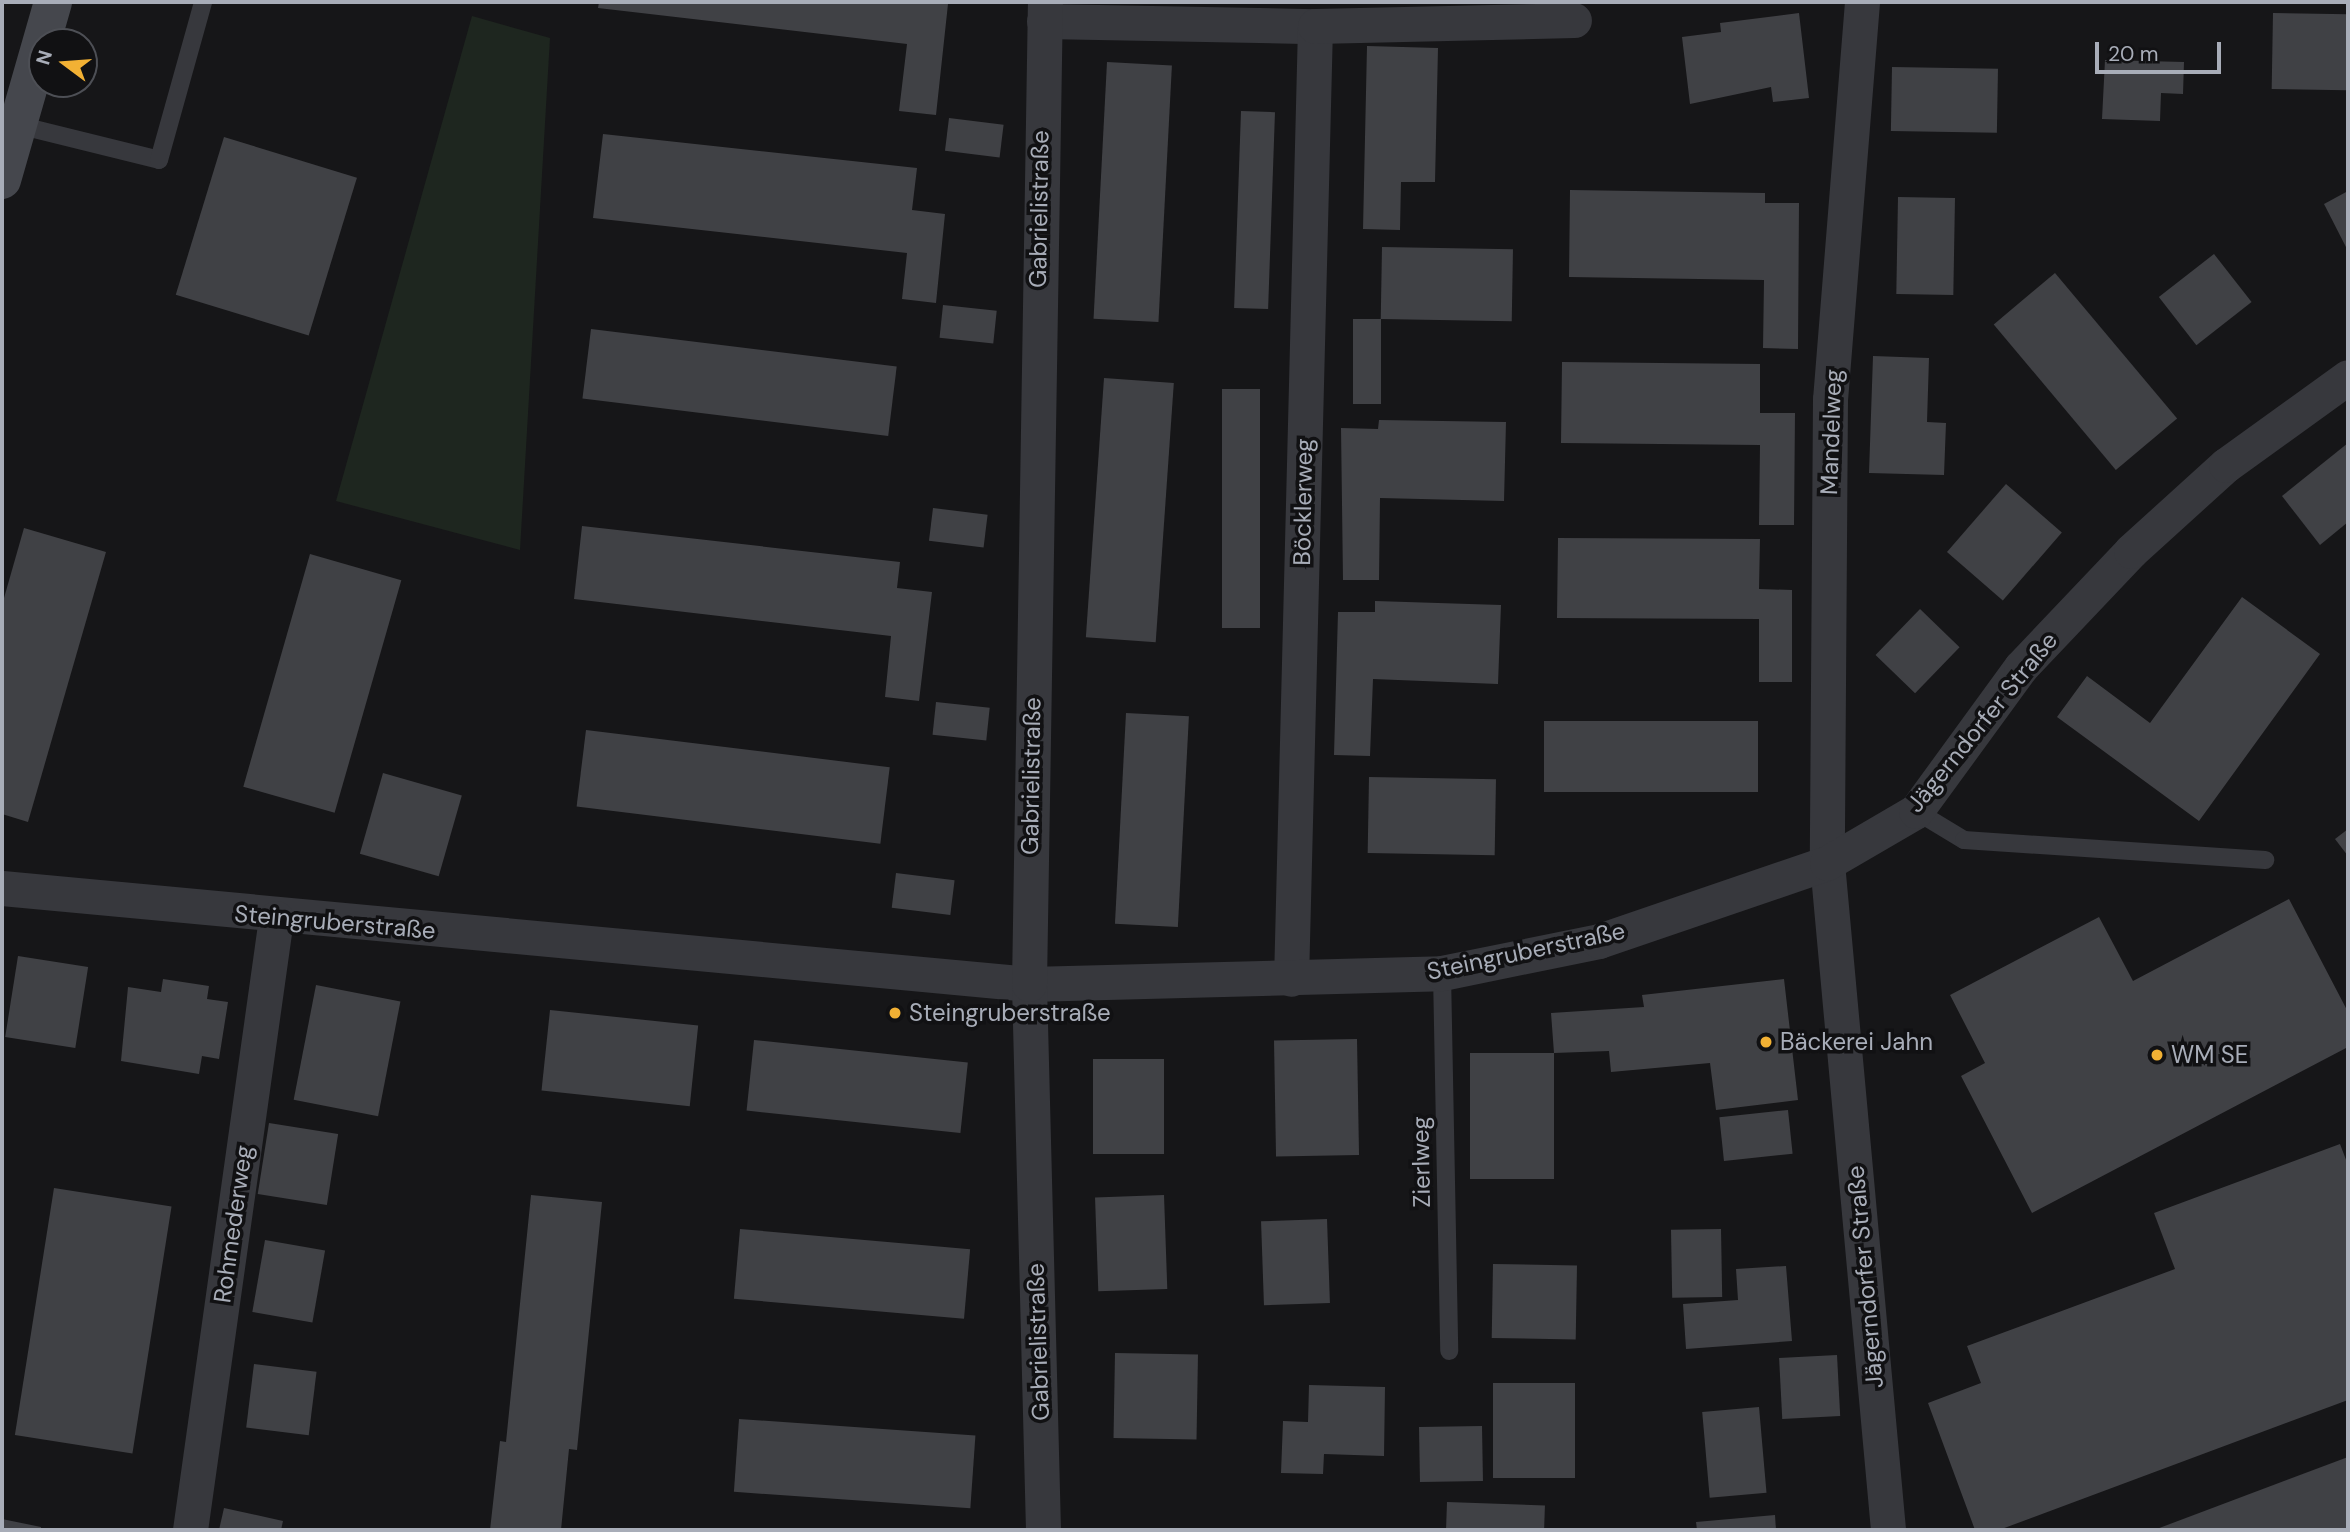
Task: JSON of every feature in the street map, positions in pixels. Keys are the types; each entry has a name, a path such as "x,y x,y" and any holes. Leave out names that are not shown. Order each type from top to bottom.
{"street":[{"path":"2,180 53,2"},
{"name":"Mandelweg","path":"1826,863 1830,400 1862,2"},
{"path":"1044,11 1315,26 1574,20"},
{"name":"Gabrielistraße","path":"1043,1530 1029,984 1044,11"},
{"name":"Böcklerweg","path":"1290,979 1315,26"},
{"name":"Jägerndorfer Straße","path":"1888,1530 1826,863 1916,810 2021,667 2131,551 2226,465 2348,377"},
{"name":"Steingruberstraße","path":"2,888 276,918 1029,984 1290,979 1443,972 1599,941 1826,863"},
{"name":"Rohmederweg","path":"190,1530 276,918"}],"lane":[{"path":"18,125 159,160 203,2"},
{"path":"1916,810 1964,840 2265,860"},
{"name":"Zierlweg","path":"1443,972 1449,1350"}],"shaded area":[{"path":"472,16 550,38 520,550 336,501"}],"building":[{"path":"599,2 948,4 936,115 899,111 907,44 598,8"},
{"path":"1799,13 1809,98 1773,102 1771,87 1690,104 1682,37 1721,32 1720,23"},
{"path":"2273,13 2348,14 2347,90 2272,89"},
{"path":"1367,46 1438,48 1435,182 1401,182 1400,230 1363,229"},
{"path":"2105,60 2184,62 2183,94 2161,93 2160,121 2102,119"},
{"path":"1107,62 1172,65 1158,322 1094,319"},
{"path":"1892,67 1998,69 1997,133 1891,131"},
{"path":"1241,111 1275,112 1268,309 1234,308"},
{"path":"949,118 1004,125 1000,157 945,151"},
{"path":"603,134 917,168 912,210 945,214 936,303 902,299 907,253 593,218"},
{"path":"224,137 357,178 309,335 176,295"},
{"path":"1570,190 1765,193 1765,203 1799,203 1798,349 1763,348 1764,280 1569,277"},
{"path":"2348,191 2348,251 2324,204"},
{"path":"1898,197 1955,198 1953,295 1896,294"},
{"path":"1382,247 1513,249 1512,321 1381,319"},
{"path":"2214,254 2252,302 2196,345 2159,297"},
{"path":"2055,273 2177,419 2116,470 1994,324"},
{"path":"943,305 997,311 993,343 940,338"},
{"path":"1353,319 1381,319 1381,404 1353,404"},
{"path":"591,329 897,367 888,436 582,398"},
{"path":"1873,356 1929,358 1927,422 1946,423 1944,475 1869,473"},
{"path":"1562,362 1760,364 1760,413 1795,413 1794,525 1759,525 1760,445 1561,443"},
{"path":"1104,378 1174,383 1156,642 1086,637"},
{"path":"1222,389 1260,389 1260,628 1222,628"},
{"path":"1379,420 1506,422 1504,501 1380,498 1379,580 1343,580 1341,428 1378,429"},
{"path":"2348,443 2348,522 2320,545 2282,496"},
{"path":"2006,484 2062,533 2003,600 1947,552"},
{"path":"933,508 988,515 984,547 929,541"},
{"path":"582,526 900,562 897,588 932,592 919,701 885,697 891,636 574,599"},
{"path":"24,528 106,552 28,822 2,814 2,605"},
{"path":"1558,538 1760,539 1759,589 1792,590 1792,682 1759,682 1759,619 1557,618"},
{"path":"310,554 401,580 335,813 243,787"},
{"path":"2242,597 2320,654 2199,821 2057,717 2087,676 2150,723"},
{"path":"1375,601 1501,605 1498,684 1373,679 1370,756 1334,755 1338,612 1375,612"},
{"path":"1920,609 1960,647 1915,693 1876,655"},
{"path":"936,702 990,708 986,740 933,735"},
{"path":"1126,713 1189,716 1178,927 1115,924"},
{"path":"1544,721 1758,721 1758,792 1544,792"},
{"path":"586,730 890,767 880,844 577,806"},
{"path":"383,773 462,796 439,876 360,854"},
{"path":"1369,777 1496,779 1495,855 1368,853"},
{"path":"2348,829 2348,856 2335,839"},
{"path":"896,873 955,880 950,915 892,908"},
{"name":"WM SE","path":"2289,899 2348,1012 2348,1047 2032,1213 1961,1076 1985,1063 1950,995 2099,917 2133,981"},
{"path":"18,956 88,967 75,1048 5,1037"},
{"path":"163,979 209,986 207,999 228,1002 219,1059 202,1056 199,1074 121,1061 128,987 161,992"},
{"path":"1784,979 1798,1100 1716,1110 1710,1063 1611,1072 1609,1051 1554,1053 1551,1013 1644,1007 1642,995"},
{"path":"316,985 400,1001 378,1116 294,1100"},
{"path":"550,1010 698,1026 690,1106 542,1091"},
{"path":"1357,1039 1359,1155 1276,1156 1274,1040"},
{"path":"754,1040 968,1062 960,1133 747,1111"},
{"path":"1470,1053 1554,1053 1554,1179 1470,1179"},
{"path":"1093,1059 1164,1059 1164,1154 1093,1154"},
{"path":"1788,1110 1793,1154 1724,1161 1719,1117"},
{"path":"269,1123 338,1134 327,1205 258,1194"},
{"path":"2340,1144 2348,1165 2348,1400 1999,1530 1975,1530 1928,1403 1981,1383 1967,1346 2175,1269 2154,1213"},
{"path":"54,1188 172,1207 132,1454 15,1435"},
{"path":"531,1195 602,1202 577,1450 569,1449 561,1530 490,1530 500,1441 506,1442"},
{"path":"1164,1195 1167,1289 1098,1291 1095,1197"},
{"path":"1327,1219 1330,1303 1264,1305 1261,1221"},
{"path":"740,1229 970,1249 964,1319 734,1299"},
{"path":"1721,1229 1722,1297 1672,1298 1671,1230"},
{"path":"265,1240 325,1251 312,1322 252,1312"},
{"path":"1493,1264 1577,1265 1576,1339 1492,1338"},
{"path":"1786,1266 1792,1341 1686,1349 1683,1304 1738,1300 1736,1269"},
{"path":"1115,1353 1198,1354 1197,1439 1114,1438"},
{"path":"1837,1355 1840,1416 1782,1419 1779,1358"},
{"path":"254,1364 317,1372 309,1435 246,1428"},
{"path":"1493,1383 1575,1383 1575,1478 1493,1478"},
{"path":"1309,1385 1385,1387 1384,1456 1324,1454 1323,1474 1281,1473 1283,1421 1308,1422"},
{"path":"1759,1407 1766,1493 1710,1498 1702,1412"},
{"path":"739,1419 975,1436 970,1508 734,1492"},
{"path":"1482,1426 1483,1481 1420,1482 1419,1427"},
{"path":"2348,1457 2348,1530 2154,1530"},
{"path":"1447,1502 1545,1505 1544,1530 1446,1530"},
{"path":"224,1508 283,1521 281,1530 219,1530"},
{"path":"1775,1515 1776,1530 1697,1530 1696,1522"},
{"path":"2,1519 41,1527 41,1530 2,1530"}],"place":[{"name":"Steingruberstraße","path":"895,1013"},
{"name":"Bäckerei Jahn","path":"1766,1042"},
{"name":"WM SE","path":"2157,1055"}]}
